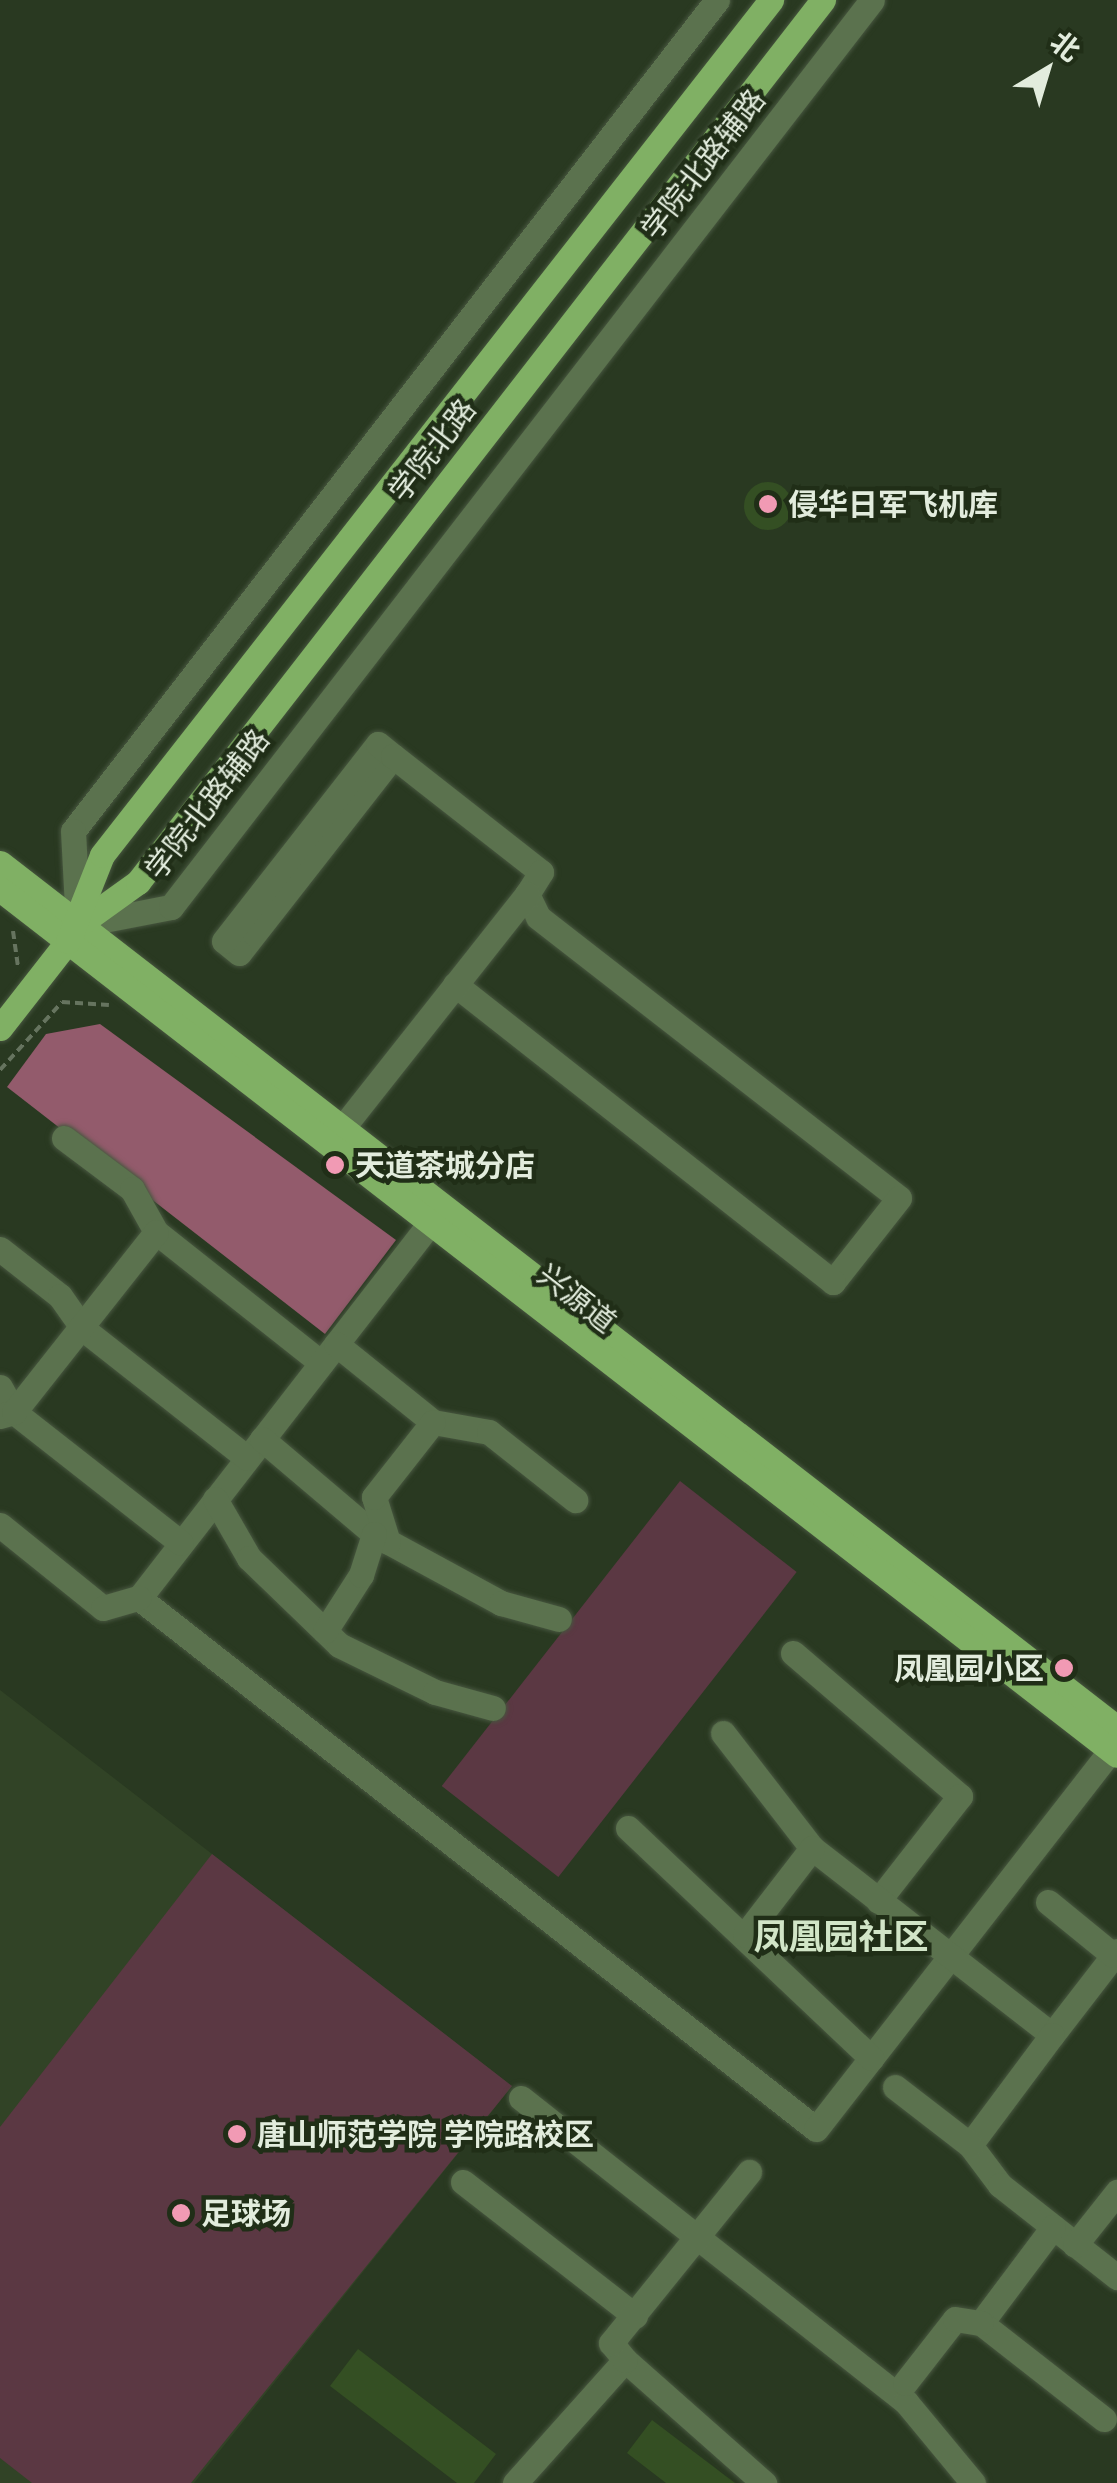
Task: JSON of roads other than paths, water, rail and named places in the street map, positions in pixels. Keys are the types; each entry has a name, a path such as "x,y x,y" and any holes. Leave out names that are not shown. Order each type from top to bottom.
{"main road":[{"name":"学院北路","path":"73,933 102,855 772,0"},
{"name":"学院北路","path":"0,1028 73,933 138,882 823,0"},
{"path":"577,252 607,277"},
{"name":"兴源道","path":"0,863 73,933 1115,1743"},
{"name":"兴源道","path":"0,889 73,933 340,1131 435,1217"}],"street":[{"path":"73,933 73,831 717,0"},
{"name":"学院北路辅路","path":"73,933 171,907 872,0"},
{"path":"543,224 577,252"},
{"path":"607,277 638,300"},
{"path":"274,567 305,597"},
{"path":"338,624 368,649"},
{"path":"340,1131 542,872 378,744 224,941 238,953 393,756"},
{"path":"455,985 833,1282 899,1198 538,917 527,894"},
{"path":"64,1138 132,1189 156,1232 329,1354 434,1422 489,1432 575,1500"},
{"path":"0,1525 103,1608 139,1598 435,1217"},
{"path":"7,1414 82,1328 156,1232"},
{"path":"0,1249 60,1296 82,1328 381,1538 501,1603 559,1618"},
{"path":"0,1388 7,1414 180,1543"},
{"path":"325,1631 381,1538 374,1497 434,1422"},
{"path":"215,1499 249,1558 325,1631 435,1692 493,1708"},
{"path":"139,1598 816,2129 1115,1743"},
{"path":"793,1653 960,1796 878,1901"},
{"path":"722,1733 812,1848 1052,2036"},
{"path":"628,1828 872,2058"},
{"path":"745,1935 812,1848"},
{"path":"970,2145 1115,1953 1048,1902"},
{"path":"895,2087 970,2145 1000,2185 1117,2277"},
{"path":"520,2098 906,2402 973,2483"},
{"path":"749,2172 612,2343 625,2360 764,2483"},
{"path":"463,2182 635,2316"},
{"path":"1075,2245 1117,2192"},
{"path":"981,2323 1053,2227"},
{"path":"905,2383 956,2318 981,2323 1104,2419"},
{"path":"515,2483 625,2360"}],"place":[{"name":"侵华日军飞机库","path":"768,504"},
{"name":"天道茶城分店","path":"335,1165"},
{"name":"凤凰园小区","path":"1064,1668"},
{"name":"唐山师范学院 学院路校区","path":"237,2134"},
{"name":"足球场","path":"181,2213"}],"district":[{"name":"凤凰园社区","path":"841,1936"}]}
